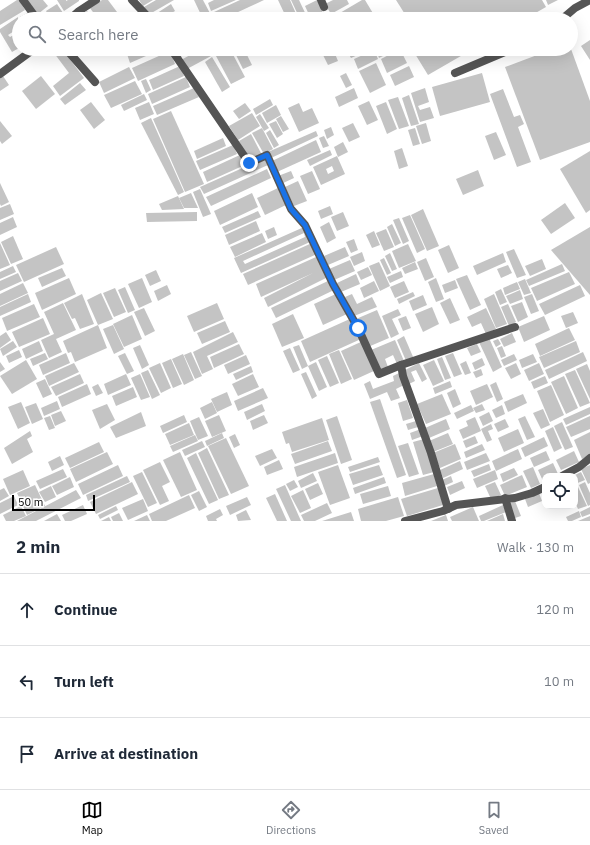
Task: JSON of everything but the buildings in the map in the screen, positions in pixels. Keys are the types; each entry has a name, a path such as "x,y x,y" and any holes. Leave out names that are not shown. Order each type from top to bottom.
{"street":[{"path":"23,0 32,12"},
{"path":"78,12 96,0"},
{"path":"132,0 143,12"},
{"path":"571,12 590,0"},
{"path":"0,74 24,56"},
{"path":"72,56 95,82"},
{"path":"177,56 249,163 267,155 291,209 305,225 333,284 358,328 379,374 401,365 515,327"},
{"path":"454,73 495,56"},
{"path":"401,365 403,376 431,453 448,508"},
{"path":"567,473 590,458"},
{"path":"405,521 456,505 504,498 515,498 532,494 542,489"},
{"path":"504,498 512,521"}],"route":[{"path":"249,163 267,155 291,209 305,225 333,284 352,315 358,328"}]}
